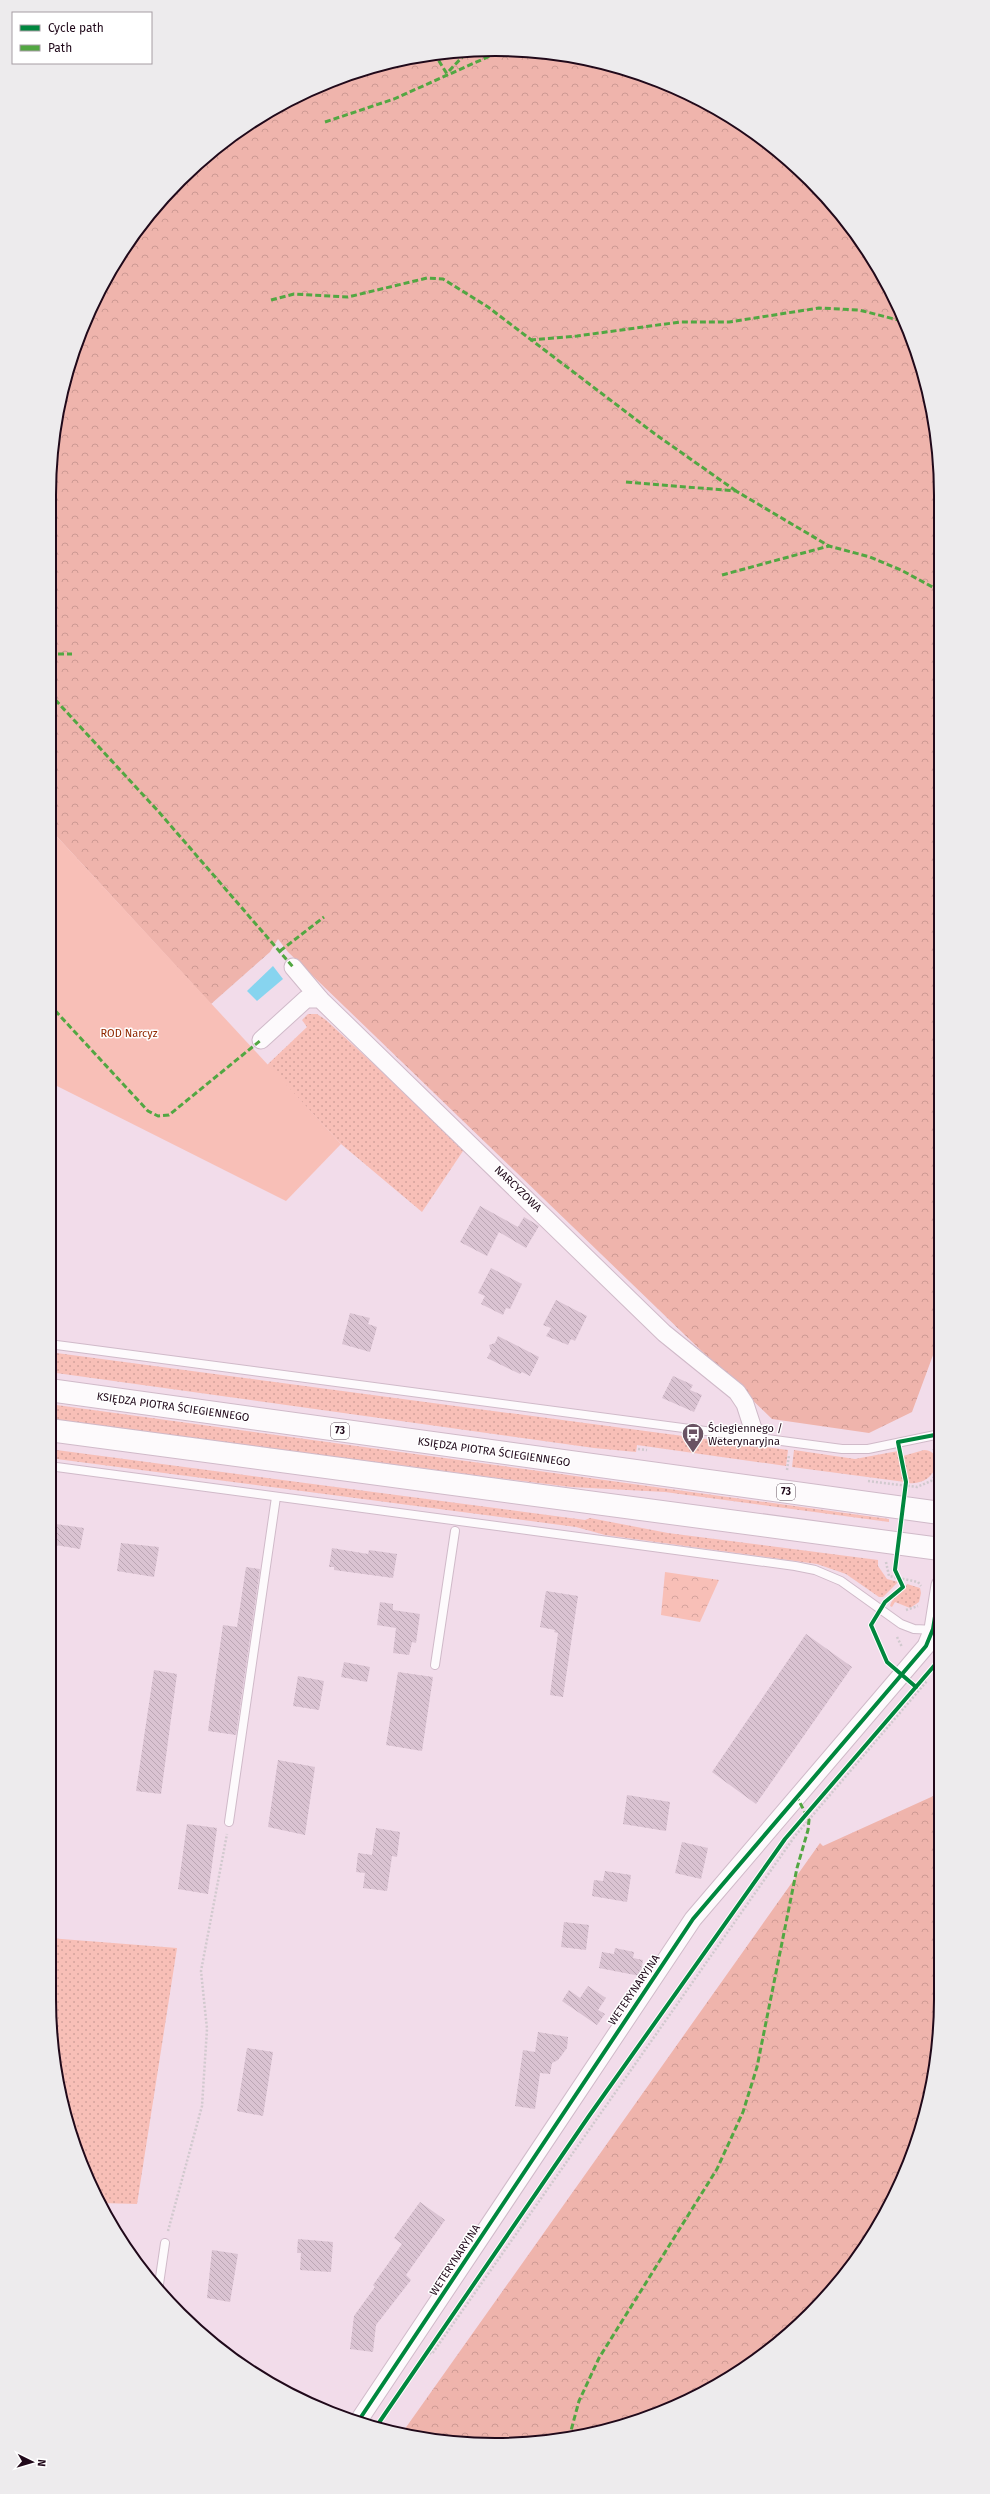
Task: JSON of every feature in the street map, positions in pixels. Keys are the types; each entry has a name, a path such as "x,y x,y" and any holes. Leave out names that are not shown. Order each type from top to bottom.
{"main road":[{"name":"KSIĘDZA PIOTRA ŚCIEGIENNEGO","path":"56,1391 934,1513"},
{"path":"56,1431 934,1548"}],"street":[{"name":"NARCYZOWA","path":"293,967 320,999 664,1333 737,1392 745,1404 756,1438"},
{"path":"261,1040 306,999 320,999"},
{"name":"WETERYNARYJNA","path":"361,2417 693,1919 908,1670 934,1635"}],"lane":[{"path":"56,1345 842,1449 868,1449 934,1435"},
{"path":"56,1467 815,1570 841,1581 901,1624 914,1628 934,1631"},
{"path":"229,1822 276,1497"},
{"path":"435,1665 455,1532"},
{"path":"159,2281 165,2243"}],"path":[{"path":"931,1448 934,1452"},
{"path":"898,1484 924,1485 934,1476"},
{"path":"903,1508 906,1484"},
{"path":"898,1544 895,1570 903,1585"},
{"path":"886,1562 889,1576 918,1582 924,1592"},
{"path":"899,1608 909,1610 920,1604"},
{"path":"892,1632 900,1641 902,1652"},
{"path":"432,2354 795,1836 927,1681 924,1677 917,1675"},
{"path":"785,1839 924,1677"},
{"path":"165,2243 202,2106 207,2028 202,1971 229,1822"},
{"path":"704,1956 763,1872"},
{"path":"423,2358 482,2273"}],"green space":[{"path":"466,57 524,57 581,64 609,71 663,89 689,101 739,130 784,165 825,206 843,228 860,251 875,276 901,327 911,354 926,409 933,466 934,495 934,1353 912,1412 869,1433 772,1419 288,952 278,939 270,952 211,1004 56,836 57,466 64,409 71,381 89,327 101,301 130,251 147,228 165,206 206,165 251,130 276,115 327,89 354,79 409,64 438,60"},
{"name":"ROD Narcyz","path":"56,836 341,1144 286,1201 56,1086"},
{"path":"308,1014 317,1014 326,1020 465,1148 422,1212 341,1144 267,1065 307,1027 302,1020"},
{"path":"56,1353 788,1450 786,1466 637,1445 636,1452 594,1448 56,1373"},
{"path":"56,1405 889,1519 889,1522 665,1492 571,1487 56,1420"},
{"path":"56,1450 585,1520 590,1518 668,1533 878,1560 878,1566 887,1579 898,1582 883,1597 879,1597 846,1574 817,1564 605,1535 576,1527 56,1459"},
{"path":"794,1450 855,1459 898,1451 905,1482 792,1467"},
{"path":"924,1450 931,1452 934,1455 934,1470 932,1474 926,1479 909,1483 903,1456"},
{"path":"665,1572 719,1580 700,1622 661,1615"},
{"path":"907,1584 920,1588 921,1593 919,1602 910,1608 895,1602 892,1607 890,1606 893,1600"},
{"path":"934,1796 934,1999 933,2028 926,2085 911,2140 901,2167 889,2193 860,2243 825,2288 784,2329 739,2364 689,2393 663,2405 636,2415 581,2430 524,2437 466,2437 405,2429 820,1843 823,1846"},
{"path":"56,1939 177,1948 137,2204 107,2203 89,2167 79,2140 64,2085 60,2056 56,1999"}],"water":[{"path":"273,966 283,979 257,1001 247,991"}],"building":[{"path":"480,1206 518,1227 524,1217 539,1226 526,1248 499,1232 487,1256 460,1242"},
{"path":"491,1268 522,1284 510,1309 506,1308 503,1315 481,1304 485,1296 478,1293"},
{"path":"556,1300 587,1316 575,1341 571,1339 568,1345 546,1336 551,1328 543,1325"},
{"path":"350,1313 370,1318 368,1324 377,1327 370,1352 342,1344"},
{"path":"498,1336 539,1357 530,1376 522,1372 520,1374 487,1358 491,1351 489,1345 495,1343"},
{"path":"673,1376 693,1385 690,1390 702,1395 694,1412 662,1398"},
{"path":"56,1524 84,1528 80,1549 56,1545"},
{"path":"121,1543 159,1547 154,1577 117,1571"},
{"path":"332,1548 368,1554 369,1550 397,1554 393,1578 334,1570 334,1567 329,1567"},
{"path":"246,1567 260,1569 236,1735 208,1731 223,1625 237,1627"},
{"path":"546,1591 578,1596 563,1697 550,1695 558,1633 554,1632 555,1630 540,1627"},
{"path":"380,1602 393,1604 393,1610 420,1614 416,1643 412,1642 409,1655 393,1653 396,1628 377,1625"},
{"path":"806,1634 852,1667 756,1804 712,1772"},
{"path":"344,1662 370,1667 367,1682 341,1677"},
{"path":"154,1670 177,1674 161,1794 136,1791"},
{"path":"398,1672 433,1677 422,1751 386,1745"},
{"path":"298,1676 324,1681 319,1710 293,1706"},
{"path":"278,1760 315,1767 305,1835 268,1827"},
{"path":"627,1795 670,1802 666,1831 623,1824"},
{"path":"187,1824 217,1828 208,1894 178,1889"},
{"path":"376,1828 400,1832 397,1857 392,1856 387,1891 363,1888 365,1873 356,1872 358,1853 372,1855"},
{"path":"682,1842 708,1848 701,1879 675,1873"},
{"path":"605,1871 631,1875 627,1902 592,1896 594,1880 603,1881"},
{"path":"564,1922 589,1925 586,1950 561,1947"},
{"path":"615,1948 634,1952 633,1958 643,1960 640,1976 599,1968 602,1952 614,1954"},
{"path":"588,1986 606,1998 598,2010 605,2014 597,2025 562,2001 569,1990 580,1998"},
{"path":"538,2032 568,2037 567,2048 558,2060 552,2063 550,2074 540,2073 535,2109 515,2106 523,2050 535,2052"},
{"path":"247,2048 273,2052 263,2116 237,2111"},
{"path":"420,2202 445,2220 406,2275 411,2280 376,2325 373,2352 350,2349 354,2316 375,2287 373,2285 402,2244 394,2238"},
{"path":"298,2239 333,2242 331,2272 300,2270 301,2253 297,2253"},
{"path":"212,2250 238,2254 230,2302 207,2298"}],"marked path":[{"path":"325,122 394,99 489,56"},
{"path":"449,71 462,57"},
{"path":"438,60 447,74"},
{"path":"271,300 294,294 348,297 427,278 443,279 488,307 655,434 736,491"},
{"path":"530,340 577,336 680,322 729,322 819,308 859,310 898,320"},
{"path":"626,482 736,491 829,546 870,557 901,570 934,588"},
{"path":"722,575 829,546"},
{"path":"56,654 72,654"},
{"path":"56,701 158,811 293,967"},
{"path":"280,951 324,917"},
{"path":"56,1012 148,1111 158,1116 169,1115 261,1040"},
{"path":"571,2431 579,2401 599,2358 717,2169 743,2112 757,2067 797,1868 808,1830 809,1820 798,1799"}],"cycle path":[{"path":"916,1687 887,1662 871,1625 885,1602 903,1587 895,1570 906,1482 898,1442 934,1435"},
{"path":"361,2417 693,1919 926,1646 934,1623"},
{"path":"379,2422 589,2116 785,1839 934,1666"}],"place":[{"name":"Ściegiennego / Weterynaryjna","path":"693,1454"}]}
